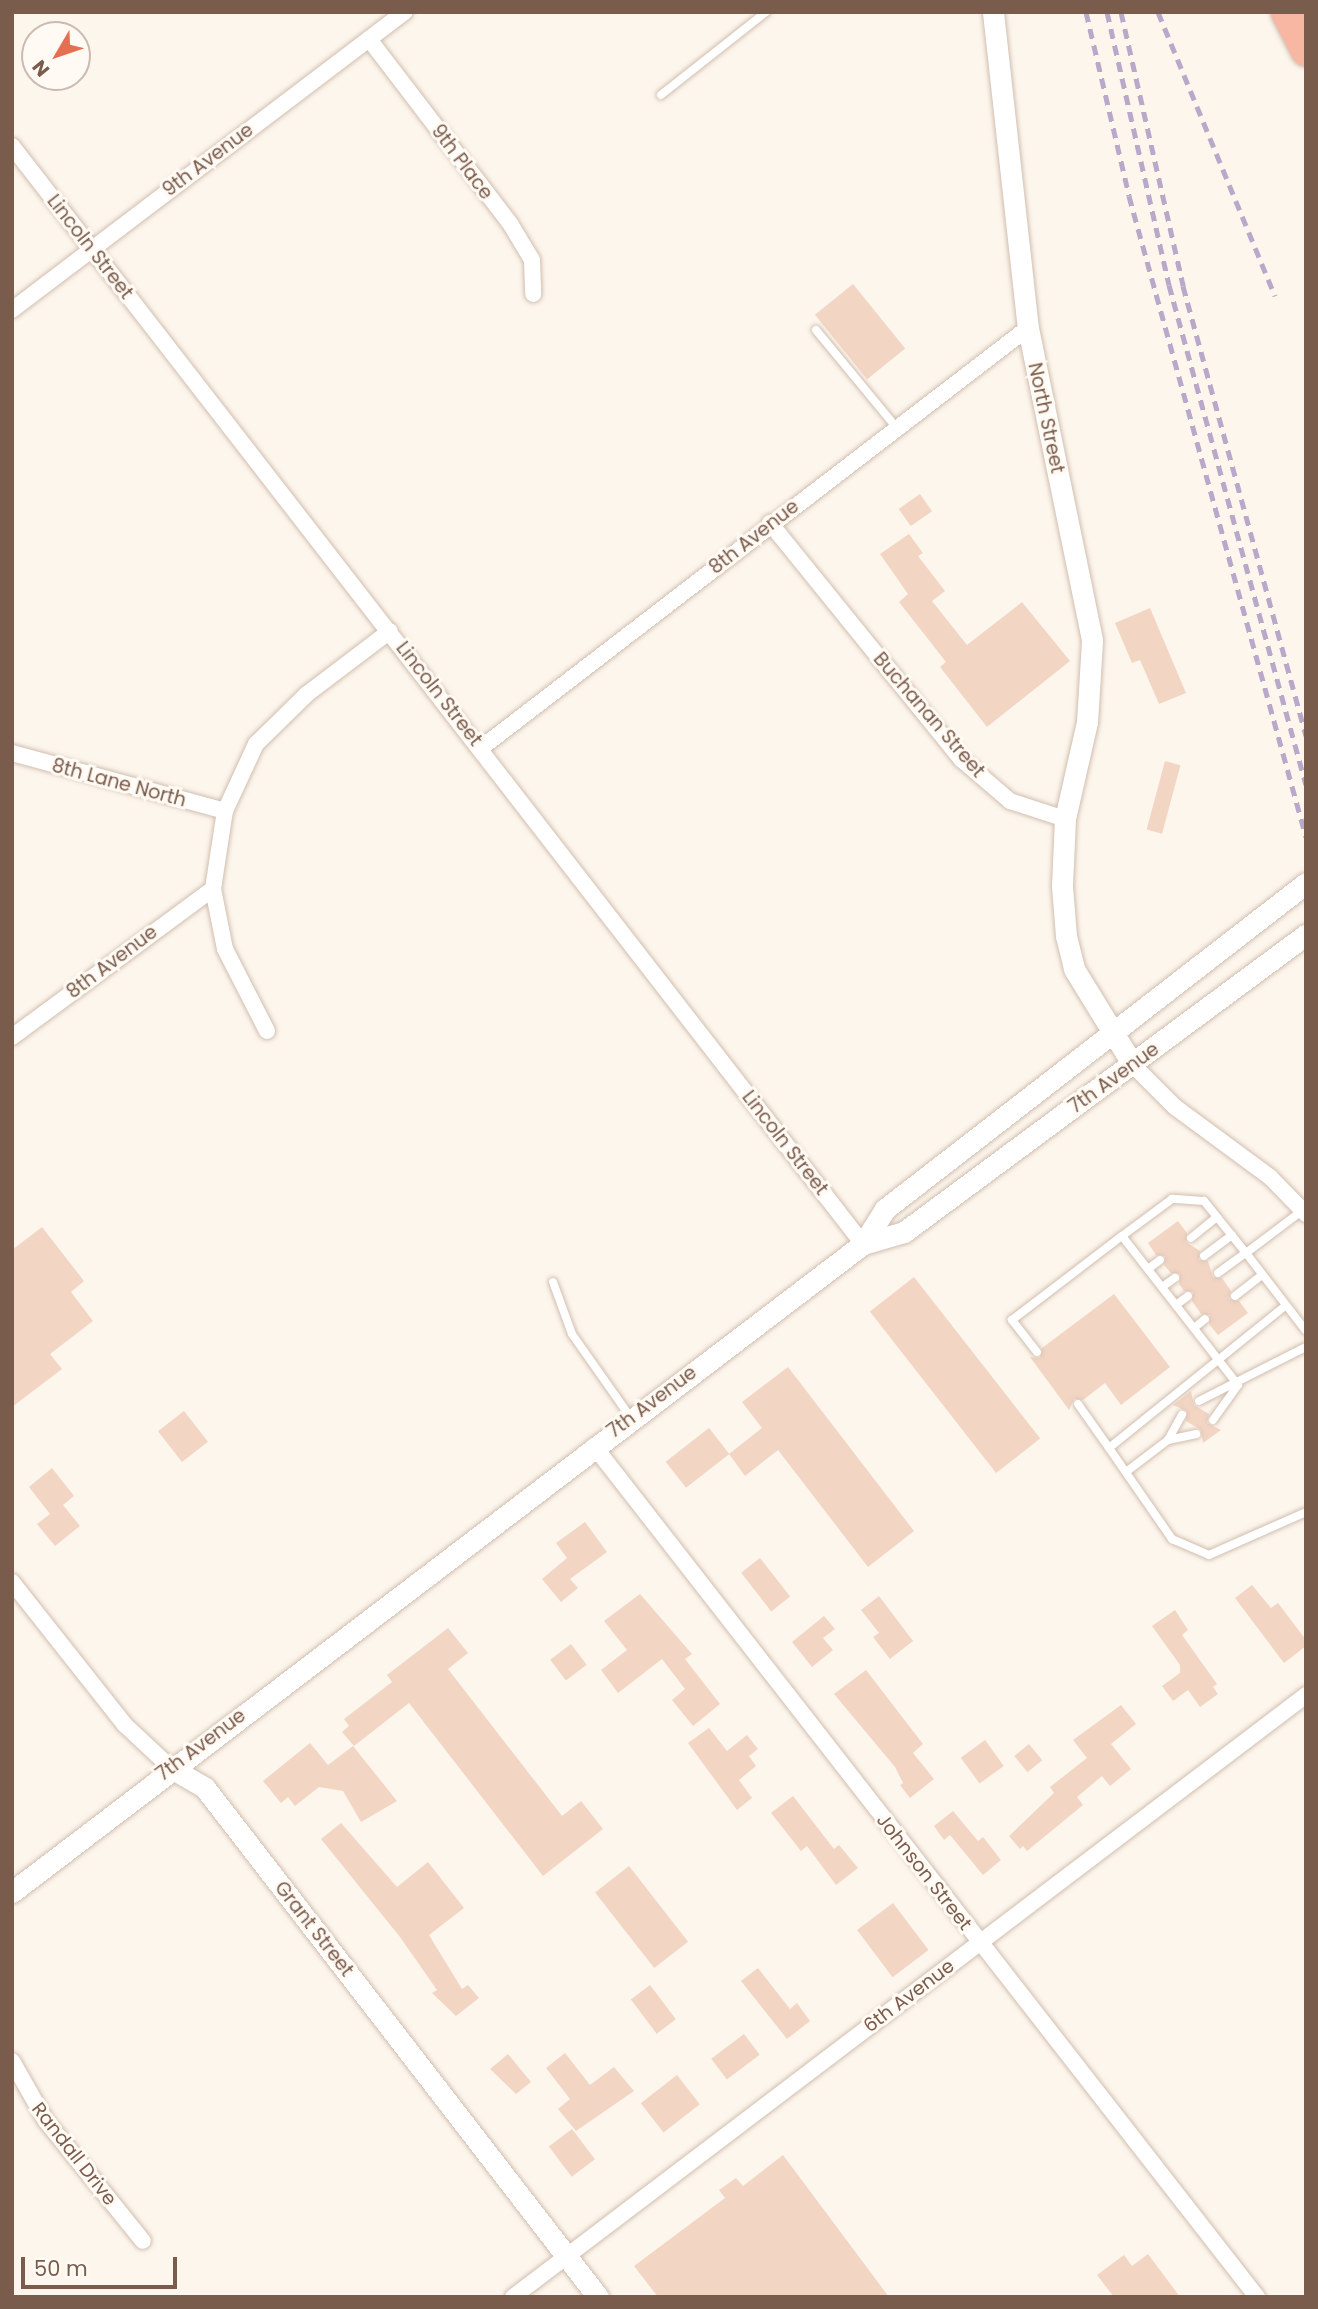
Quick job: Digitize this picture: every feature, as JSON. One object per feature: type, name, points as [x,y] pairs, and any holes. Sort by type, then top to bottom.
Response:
[{"type":"highway","points":[[1286,12],[1306,51]]},
{"type":"street","name":"9th Avenue","points":[[12,310],[405,12]]},
{"type":"street","name":"North Street","points":[[993,12],[1028,328],[1092,641],[1087,722],[1065,819]]},
{"type":"street","name":"9th Place","points":[[369,39],[511,225],[532,260],[533,295]]},
{"type":"street","name":"Lincoln Street","points":[[12,146],[863,1244]]},
{"type":"street","name":"8th Avenue","points":[[481,748],[770,523],[1028,328]]},
{"type":"street","name":"Buchanan Street","points":[[770,523],[961,759],[1010,801],[1065,819]]},
{"type":"street","points":[[267,1031],[246,998],[225,949],[213,889],[225,811],[256,744],[307,694],[390,631]]},
{"type":"street","name":"8th Lane North","points":[[12,753],[225,811]]},
{"type":"street","points":[[1065,819],[1062,886],[1066,936],[1074,969],[1109,1032],[1133,1065],[1175,1107],[1270,1177],[1304,1212]]},
{"type":"street","points":[[863,1244],[885,1209],[1109,1032],[1306,883]]},
{"type":"street","name":"8th Avenue","points":[[12,1037],[213,889]]},
{"type":"street","name":"7th Avenue","points":[[12,1892],[171,1768],[863,1244],[904,1232],[1306,935]]},
{"type":"street","name":"Johnson Street","points":[[594,1446],[1257,2297]]},
{"type":"street","name":"Grant Street","points":[[12,1582],[148,1751],[205,1788],[598,2297]]},
{"type":"street","name":"6th Avenue","points":[[513,2297],[1306,1695]]},
{"type":"street","name":"Randall Drive","points":[[12,2061],[46,2121],[143,2241]]},
{"type":"lane","points":[[661,96],[766,12]]},
{"type":"lane","points":[[816,330],[896,427]]},
{"type":"lane","points":[[1037,1352],[1012,1320],[1172,1199],[1204,1201],[1306,1331]]},
{"type":"lane","points":[[1218,1273],[1304,1212]]},
{"type":"lane","points":[[1191,1238],[1217,1217]]},
{"type":"lane","points":[[1205,1256],[1232,1235]]},
{"type":"lane","points":[[1122,1236],[1238,1385]]},
{"type":"lane","points":[[1148,1269],[1160,1260]]},
{"type":"lane","points":[[1235,1296],[1262,1275]]},
{"type":"lane","points":[[1162,1287],[1175,1278]]},
{"type":"lane","points":[[553,1282],[572,1334],[631,1418]]},
{"type":"lane","points":[[1176,1305],[1188,1296]]},
{"type":"lane","points":[[1109,1448],[1217,1357],[1284,1306]]},
{"type":"lane","points":[[1194,1328],[1205,1319]]},
{"type":"lane","points":[[1199,1401],[1238,1385],[1306,1347]]},
{"type":"lane","points":[[1213,1420],[1238,1385]]},
{"type":"lane","points":[[1078,1404],[1172,1539],[1209,1555],[1306,1512]]},
{"type":"lane","points":[[1168,1440],[1181,1415]]},
{"type":"lane","points":[[1126,1472],[1168,1440],[1196,1434]]},
{"type":"building","points":[[853,284],[905,349],[867,379],[815,315]]},
{"type":"building","points":[[920,494],[932,511],[911,526],[899,509]]},
{"type":"building","points":[[909,534],[923,553],[918,556],[945,591],[932,601],[967,645],[1022,602],[1070,661],[987,727],[940,667],[946,662],[899,602],[908,594],[880,554]]},
{"type":"building","points":[[1150,608],[1186,693],[1159,704],[1140,660],[1132,663],[1115,623]]},
{"type":"building","points":[[1165,761],[1180,765],[1162,834],[1147,830]]},
{"type":"building","points":[[1178,1221],[1187,1233],[1186,1242],[1200,1251],[1199,1260],[1208,1261],[1213,1277],[1222,1278],[1231,1291],[1229,1299],[1239,1301],[1248,1313],[1218,1335],[1209,1324],[1210,1315],[1201,1314],[1192,1301],[1193,1292],[1184,1291],[1179,1284],[1180,1274],[1171,1273],[1164,1265],[1165,1256],[1156,1255],[1148,1243]]},
{"type":"building","points":[[42,1227],[84,1281],[71,1292],[93,1321],[50,1354],[62,1369],[12,1407],[12,1250]]},
{"type":"building","points":[[914,1277],[1040,1439],[996,1473],[870,1311]]},
{"type":"building","points":[[1114,1294],[1170,1367],[1121,1405],[1105,1383],[1083,1400],[1074,1399],[1069,1410],[1030,1357],[1040,1358],[1042,1348]]},
{"type":"building","points":[[788,1367],[914,1531],[868,1567],[778,1450],[745,1476],[729,1454],[762,1428],[742,1402]]},
{"type":"building","points":[[1191,1391],[1194,1405],[1209,1414],[1207,1423],[1221,1430],[1203,1443],[1201,1430],[1186,1421],[1187,1411],[1173,1405]]},
{"type":"building","points":[[184,1411],[208,1442],[182,1462],[158,1431]]},
{"type":"building","points":[[709,1428],[729,1454],[686,1488],[666,1462]]},
{"type":"building","points":[[52,1468],[74,1496],[63,1505],[80,1526],[55,1546],[37,1524],[50,1514],[29,1487]]},
{"type":"building","points":[[585,1522],[607,1552],[570,1579],[578,1588],[561,1602],[542,1579],[567,1558],[556,1543]]},
{"type":"building","points":[[760,1558],[790,1597],[771,1611],[741,1573]]},
{"type":"building","points":[[1252,1585],[1271,1608],[1278,1603],[1306,1640],[1306,1646],[1284,1663],[1235,1598]]},
{"type":"building","points":[[640,1594],[692,1654],[685,1659],[720,1704],[693,1726],[672,1700],[685,1689],[662,1659],[618,1693],[601,1670],[627,1650],[604,1621]]},
{"type":"building","points":[[879,1596],[913,1641],[890,1659],[873,1637],[879,1633],[861,1610]]},
{"type":"building","points":[[1175,1610],[1188,1630],[1182,1635],[1217,1684],[1213,1687],[1218,1694],[1200,1707],[1188,1690],[1173,1701],[1162,1686],[1180,1673],[1180,1665],[1152,1626]]},
{"type":"building","points":[[824,1616],[835,1629],[823,1638],[833,1650],[812,1667],[792,1642]]},
{"type":"building","points":[[448,1628],[468,1653],[448,1669],[562,1816],[581,1801],[603,1829],[543,1876],[409,1703],[354,1746],[342,1732],[349,1726],[344,1719],[392,1682],[387,1675]]},
{"type":"building","points":[[571,1644],[587,1665],[566,1680],[550,1660]]},
{"type":"building","points":[[866,1670],[923,1744],[913,1753],[934,1779],[910,1798],[900,1785],[903,1783],[895,1767],[834,1694]]},
{"type":"building","points":[[1121,1705],[1136,1724],[1111,1744],[1131,1769],[1110,1786],[1102,1776],[1077,1797],[1083,1805],[1027,1851],[1023,1846],[1020,1849],[1009,1836],[1054,1793],[1050,1787],[1087,1758],[1073,1740]]},
{"type":"building","points":[[709,1728],[727,1751],[747,1735],[758,1749],[749,1756],[756,1766],[739,1780],[752,1798],[737,1810],[688,1743]]},
{"type":"building","points":[[985,1740],[1004,1766],[980,1784],[961,1758]]},
{"type":"building","points":[[310,1743],[328,1765],[353,1746],[397,1801],[361,1822],[343,1791],[319,1787],[295,1806],[288,1797],[281,1803],[263,1781]]},
{"type":"building","points":[[1029,1744],[1042,1760],[1027,1772],[1014,1756]]},
{"type":"building","points":[[793,1796],[834,1849],[839,1845],[858,1868],[836,1885],[807,1846],[801,1851],[771,1813]]},
{"type":"building","points":[[953,1811],[978,1841],[983,1837],[1001,1860],[983,1875],[950,1835],[944,1840],[934,1826]]},
{"type":"building","points":[[341,1823],[397,1887],[428,1862],[464,1908],[429,1935],[462,1989],[468,1985],[479,1998],[456,2016],[432,1993],[437,1990],[400,1937],[321,1839]]},
{"type":"building","points":[[629,1866],[688,1942],[654,1968],[595,1892]]},
{"type":"building","points":[[893,1903],[929,1950],[893,1977],[857,1930]]},
{"type":"building","points":[[758,1968],[790,2009],[797,2003],[810,2021],[787,2039],[741,1981]]},
{"type":"building","points":[[650,1985],[676,2019],[657,2034],[631,1999]]},
{"type":"building","points":[[744,2034],[760,2055],[727,2079],[711,2059]]},
{"type":"building","points":[[565,2053],[590,2085],[614,2067],[634,2091],[576,2131],[558,2109],[570,2099],[546,2068]]},
{"type":"building","points":[[508,2054],[531,2082],[516,2094],[490,2069]]},
{"type":"building","points":[[677,2075],[700,2104],[664,2132],[641,2103]]},
{"type":"building","points":[[572,2129],[595,2159],[572,2177],[549,2146]]},
{"type":"building","points":[[783,2155],[889,2297],[658,2297],[634,2266],[725,2198],[719,2190],[736,2178],[743,2186]]},
{"type":"building","points":[[1148,2254],[1180,2297],[1114,2297],[1097,2275],[1124,2255],[1132,2266]]},
{"type":"railway","points":[[1086,12],[1129,196],[1306,837]]},
{"type":"railway","points":[[1107,12],[1169,285],[1306,785]]},
{"type":"railway","points":[[1121,12],[1183,286],[1306,735]]},
{"type":"railway","points":[[1158,12],[1275,296]]}]
